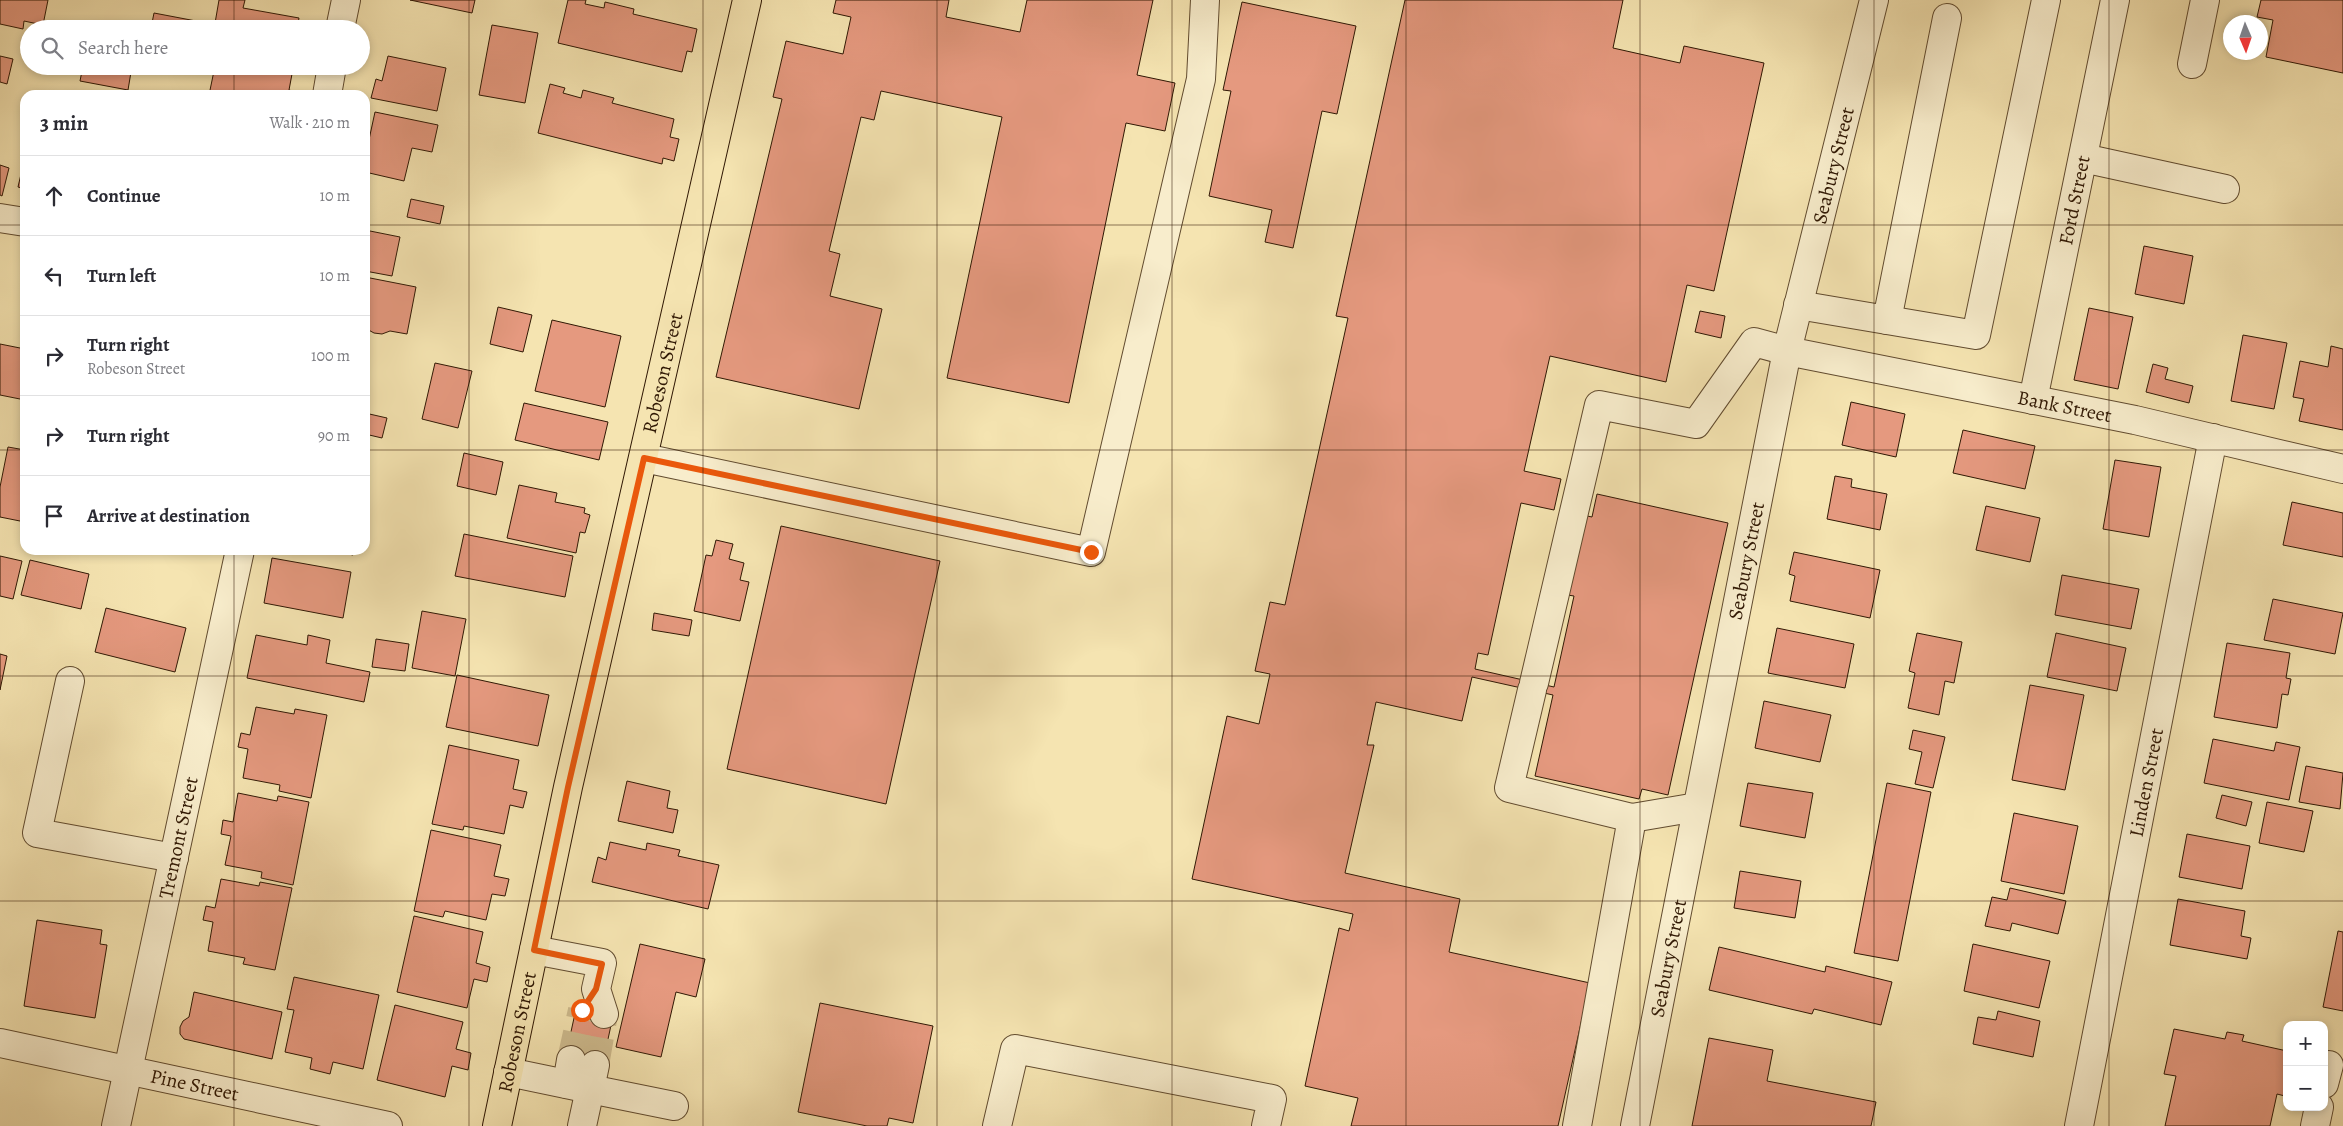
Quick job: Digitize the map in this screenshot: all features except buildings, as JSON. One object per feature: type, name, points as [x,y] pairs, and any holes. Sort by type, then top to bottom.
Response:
[{"type":"main road","name":"Robeson Street","points":[[497,1126],[570,777],[747,0]]},
{"type":"street","points":[[342,20],[346,0]]},
{"type":"street","points":[[644,458],[1091,552],[1200,79],[1205,0]]},
{"type":"street","name":"Seabury Street","points":[[1635,1126],[1696,807],[1787,351],[1874,0]]},
{"type":"street","points":[[1798,305],[1976,335],[2046,0]]},
{"type":"street","name":"Ford Street","points":[[2033,400],[2115,0]]},
{"type":"street","points":[[2192,64],[2205,0]]},
{"type":"street","points":[[1887,320],[1947,18]]},
{"type":"street","points":[[328,90],[330,75]]},
{"type":"street","points":[[2083,158],[2225,189]]},
{"type":"street","points":[[0,218],[20,221]]},
{"type":"street","name":"Bank Street","points":[[1632,818],[1509,788],[1599,405],[1696,424],[1754,342],[1787,351],[2136,420],[2343,469]]},
{"type":"street","name":"Linden Street","points":[[2079,1126],[2212,438]]},
{"type":"street","name":"Tremont Street","points":[[116,1126],[239,555]]},
{"type":"street","points":[[70,681],[37,833],[174,858]]},
{"type":"street","points":[[1577,1126],[1632,818],[1696,807]]},
{"type":"street","points":[[534,950],[602,964],[594,1004]]},
{"type":"street","name":"Pine Street","points":[[0,1043],[388,1126]]},
{"type":"street","points":[[997,1126],[1015,1049],[1272,1099],[1266,1126]]},
{"type":"street","points":[[508,1072],[581,1075],[674,1106]]},
{"type":"street","points":[[581,1075],[582,1126]]},
{"type":"street","points":[[2314,1126],[2318,1111]]},
{"type":"tunnel","points":[[571,1060],[582,1010]]},
{"type":"tunnel","points":[[595,1065],[604,1014]]},
{"type":"route","points":[[582,1010],[596,989],[602,964],[534,950],[568,787],[644,458],[1091,552]]}]
